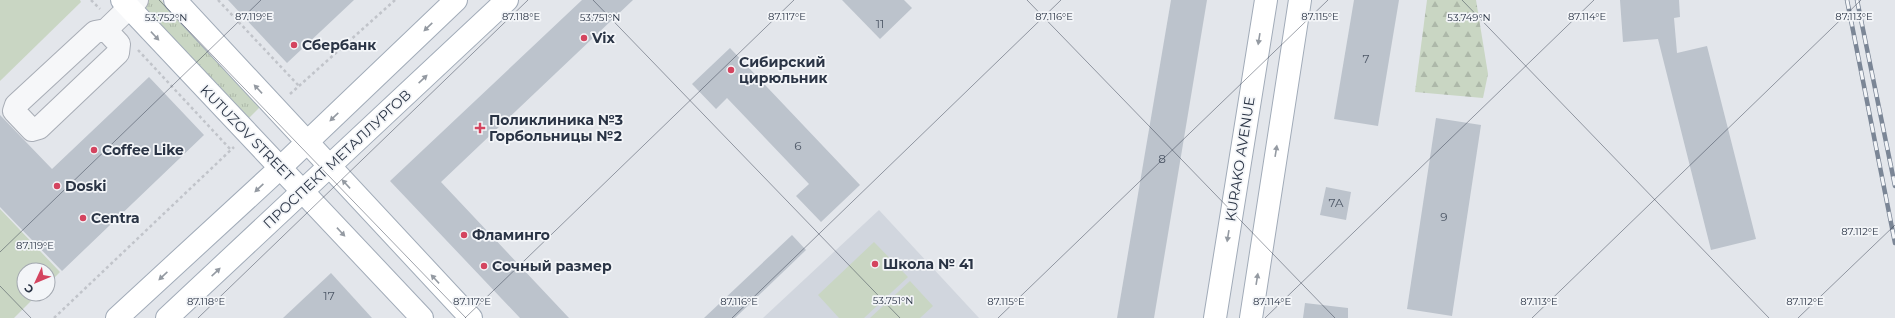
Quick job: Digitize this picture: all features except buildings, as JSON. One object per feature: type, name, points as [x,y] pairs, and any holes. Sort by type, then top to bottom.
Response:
[{"type":"main road","points":[[175,0],[471,318]]},
{"type":"main road","points":[[117,318],[280,168],[456,0]]},
{"type":"main road","name":"ПРОСПЕКТ МЕТАЛЛУРГОВ","points":[[167,318],[507,0]]},
{"type":"main road","name":"KURAKO AVENUE","points":[[1215,318],[1266,0]]},
{"type":"main road","points":[[1251,318],[1300,0]]},
{"type":"main road","name":"KUTUZOV STREET","points":[[129,3],[248,134],[422,318]]},
{"type":"lane","points":[[109,26],[119,44],[118,53],[39,128],[32,130],[14,111],[16,105],[95,32],[109,26],[129,3]]},
{"type":"path","points":[[91,0],[109,26]]},
{"type":"path","points":[[218,0],[299,86]]},
{"type":"path","points":[[275,107],[395,0]]},
{"type":"path","points":[[134,46],[231,150]]},
{"type":"path","points":[[54,318],[248,134]]},
{"type":"shaded area","name":"Школа № 41","points":[[879,210],[979,318],[763,318]]},
{"type":"green space","points":[[0,0],[80,0],[81,2],[0,81]]},
{"type":"green space","points":[[147,0],[161,0],[260,107],[249,118],[145,10],[144,5]]},
{"type":"green space","points":[[1427,0],[1476,0],[1488,74],[1483,98],[1415,92]]},
{"type":"green space","points":[[0,209],[50,262],[16,262],[16,302],[30,302],[14,318],[0,318]]},
{"type":"green space","points":[[874,242],[908,277],[864,318],[839,318],[818,295]]},
{"type":"green space","points":[[56,268],[60,272],[56,276]]},
{"type":"green space","points":[[910,281],[933,306],[920,318],[870,318]]},
{"type":"railway","points":[[1847,0],[1895,243]]},
{"type":"railway","points":[[1857,0],[1895,186]]},
{"type":"place","name":"Vix","points":[[584,38]]},
{"type":"place","name":"Сбербанк","points":[[294,45]]},
{"type":"place","name":"Сибирский цирюльник","points":[[731,70]]},
{"type":"place","name":"Поликлиника №3 Горбольницы №2","points":[[480,128]]},
{"type":"place","name":"Coffee Like","points":[[94,150]]},
{"type":"place","name":"Doski","points":[[57,186]]},
{"type":"place","name":"Centra","points":[[83,218]]},
{"type":"place","name":"Фламинго","points":[[464,235]]},
{"type":"place","name":"Школа № 41","points":[[875,264]]},
{"type":"place","name":"Сочный размер","points":[[484,266]]}]
